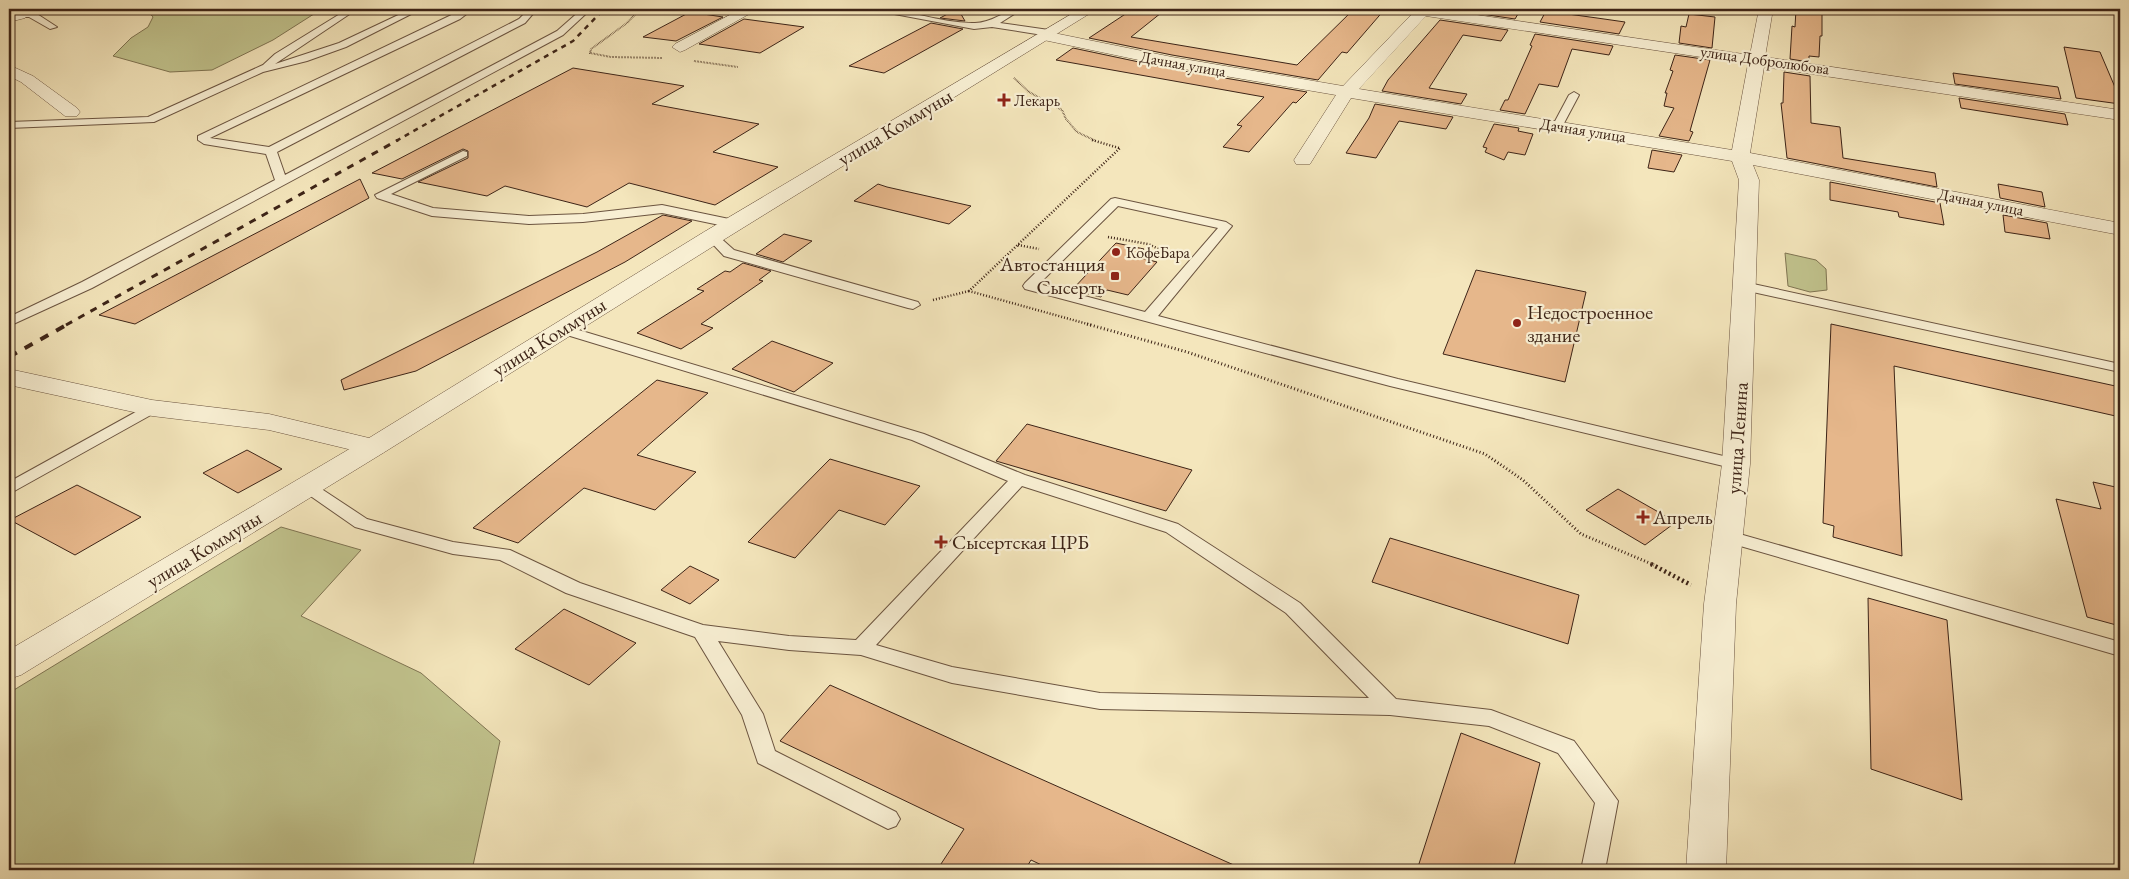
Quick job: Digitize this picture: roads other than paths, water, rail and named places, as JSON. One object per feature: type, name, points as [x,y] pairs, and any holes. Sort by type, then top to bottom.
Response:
[{"type":"street","points":[[680,48],[751,9]]},
{"type":"street","name":"улица Коммуны","points":[[9,666],[308,488],[712,237],[1090,9]]},
{"type":"street","points":[[1303,160],[1346,93],[1419,9]]},
{"type":"street","name":"улица Добролюбова","points":[[1419,9],[2120,115]]},
{"type":"street","points":[[1740,157],[1766,9]]},
{"type":"street","name":"Дачная улица","points":[[1046,35],[1102,50],[1346,93],[1740,157],[2120,229]]},
{"type":"street","points":[[9,70],[27,79],[71,112]]},
{"type":"street","name":"улица Ленина","points":[[1706,870],[1720,604],[1736,464],[1749,180],[1740,157]]},
{"type":"street","points":[[9,377],[152,408],[269,422],[373,447]]},
{"type":"lane","points":[[264,69],[278,56],[353,9]]},
{"type":"lane","points":[[9,125],[150,120],[264,69],[292,64],[324,53],[417,9]]},
{"type":"lane","points":[[469,9],[457,17],[370,59],[230,122],[202,138],[208,142],[271,151],[522,21],[533,9]]},
{"type":"lane","points":[[9,322],[87,285],[560,33],[586,9]]},
{"type":"lane","points":[[872,9],[974,26],[992,24],[1046,35]]},
{"type":"lane","points":[[992,24],[1018,9]]},
{"type":"lane","points":[[13,16],[31,14],[53,27]]},
{"type":"lane","points":[[1558,126],[1574,95]]},
{"type":"lane","points":[[271,151],[282,182]]},
{"type":"lane","points":[[463,154],[381,195],[432,212],[528,220],[583,218],[662,209],[734,224]]},
{"type":"lane","points":[[1149,317],[1226,226],[1115,202],[1030,286],[1395,383],[1736,464]]},
{"type":"lane","points":[[712,237],[729,253],[913,305]]},
{"type":"lane","points":[[1744,286],[2120,368]]},
{"type":"lane","points":[[562,329],[918,437],[1019,479],[1172,528],[1293,608],[1390,707]]},
{"type":"lane","points":[[9,489],[152,408]]},
{"type":"lane","points":[[861,648],[1019,479]]},
{"type":"lane","points":[[308,488],[361,522],[453,548],[504,554],[573,588],[702,632],[789,643],[861,648],[952,675],[1100,701],[1390,707],[1491,718],[1566,747],[1607,801],[1593,870]]},
{"type":"lane","points":[[1729,537],[2120,649]]},
{"type":"lane","points":[[702,632],[752,714],[766,757],[888,818]]},
{"type":"railway","points":[[396,141],[573,41],[604,9]]},
{"type":"railway","points":[[66,325],[398,140]]},
{"type":"railway","points":[[9,357],[68,324]]},
{"type":"place","name":"Лекарь","points":[[1004,100]]},
{"type":"place","name":"КофеБара","points":[[1116,252]]},
{"type":"place","name":"Автостанция Сысерть","points":[[1115,276]]},
{"type":"place","name":"Недостроенное здание","points":[[1517,323]]},
{"type":"place","name":"Апрель","points":[[1643,517]]},
{"type":"place","name":"Сысертская ЦРБ","points":[[941,542]]}]
